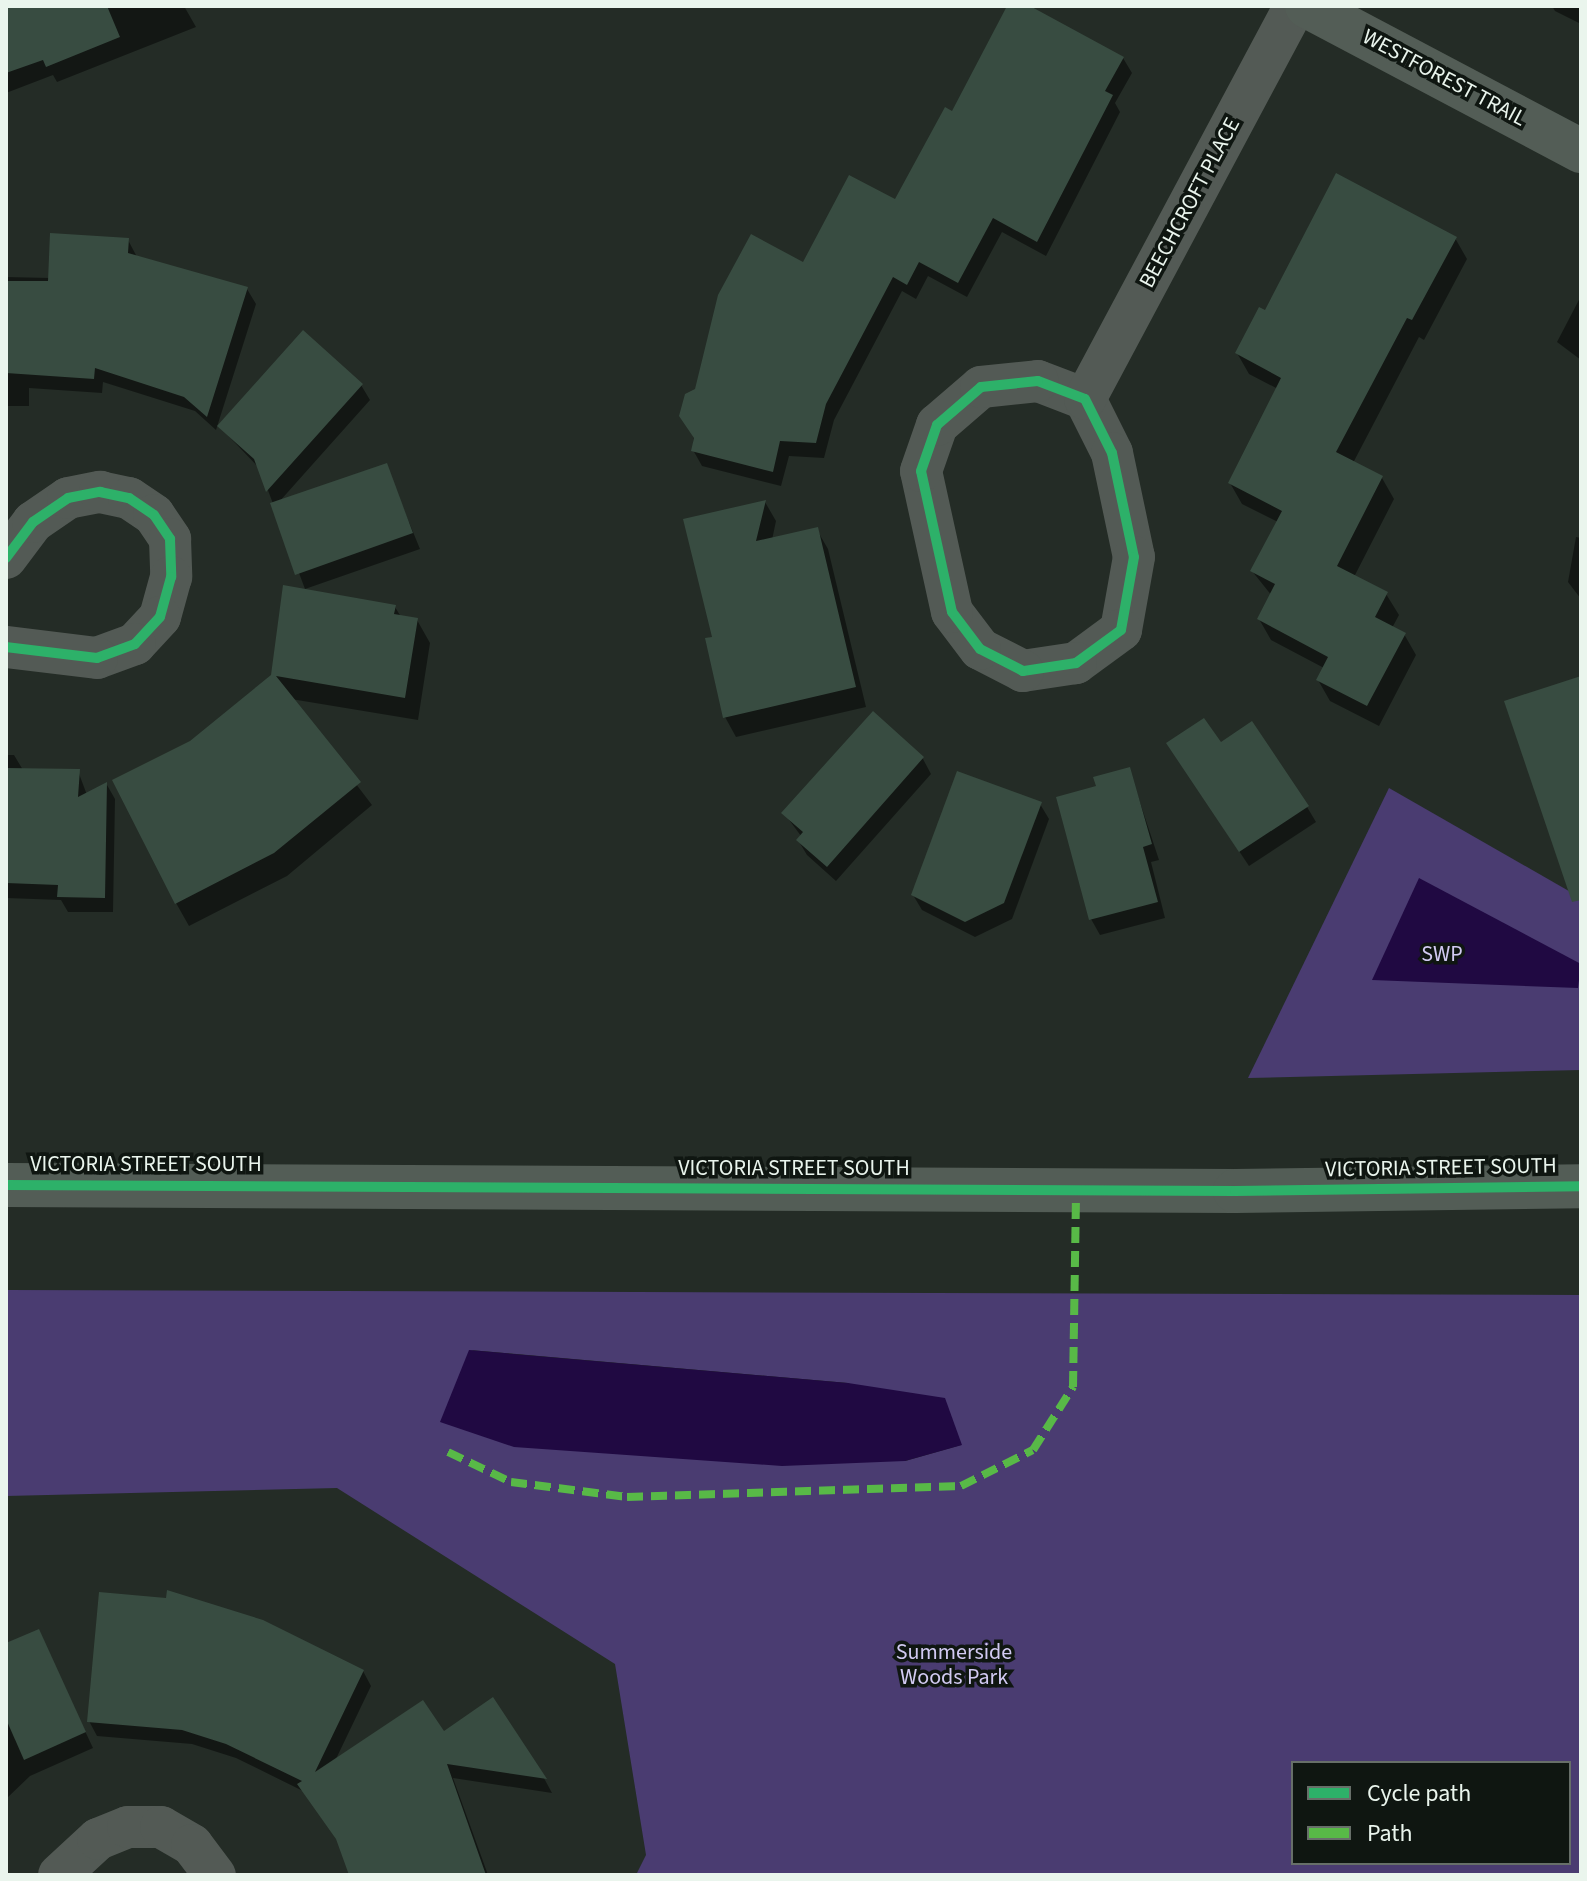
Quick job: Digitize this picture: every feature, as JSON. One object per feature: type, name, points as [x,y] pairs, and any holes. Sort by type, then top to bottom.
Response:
[{"type":"main road","name":"WESTFOREST TRAIL","points":[[1307,6],[1581,151]]},
{"type":"main road","name":"VICTORIA STREET SOUTH","points":[[6,1185],[1235,1191],[1581,1186]]},
{"type":"street","name":"BEECHCROFT PLACE","points":[[1085,399],[1295,6]]},
{"type":"street","points":[[1038,381],[1085,399],[1112,453],[1134,557],[1121,630],[1076,663],[1023,671],[980,649],[952,612],[921,471],[937,425],[981,387],[1038,381]]},
{"type":"street","points":[[6,558],[33,522],[68,498],[100,492],[142,506],[170,539],[171,577],[160,617],[135,644],[97,658],[6,647]]},
{"type":"street","points":[[59,1875],[98,1839],[139,1827],[161,1827],[192,1845],[215,1875]]},
{"type":"green space","name":"SWP","points":[[1389,788],[1581,898],[1581,1070],[1248,1078]]},
{"type":"green space","name":"Summerside Woods Park","points":[[6,1290],[1581,1295],[1581,1875],[636,1875],[646,1855],[615,1664],[337,1488],[6,1496]],"holes":[[[470,1350],[848,1383],[961,1445],[905,1461]]]},
{"type":"shaded area","points":[[1419,878],[1581,964],[1578,988],[1372,980]]},
{"type":"shaded area","points":[[469,1350],[848,1383],[945,1398],[962,1445],[905,1461],[782,1466],[514,1447],[440,1422]]},
{"type":"building","points":[[6,6],[107,6],[120,37],[46,67],[43,60],[6,73]]},
{"type":"building","points":[[1007,6],[1030,6],[1124,57],[1105,91],[1113,95],[1037,242],[993,218],[958,283],[919,262],[907,285],[893,277],[826,404],[816,443],[780,441],[773,472],[691,451],[694,438],[679,416],[685,394],[695,389],[718,295],[751,234],[803,262],[849,175],[895,199],[945,107],[952,111]]},
{"type":"building","points":[[1336,173],[1457,237],[1412,320],[1407,318],[1336,452],[1383,476],[1337,566],[1388,592],[1375,617],[1406,633],[1367,706],[1316,680],[1328,657],[1257,619],[1275,584],[1250,571],[1282,511],[1228,483],[1281,378],[1235,353],[1259,307],[1265,310]]},
{"type":"building","points":[[50,233],[129,238],[128,253],[248,287],[207,417],[184,397],[95,368],[94,379],[6,373],[6,281],[48,281]]},
{"type":"building","points":[[303,330],[363,384],[266,492],[254,459],[217,426]]},
{"type":"building","points":[[387,463],[413,533],[295,575],[270,503]]},
{"type":"building","points":[[766,500],[756,541],[818,527],[856,687],[723,718],[705,638],[712,637],[683,519]]},
{"type":"building","points":[[283,585],[396,605],[394,614],[418,618],[405,698],[276,676],[361,782],[274,853],[175,904],[112,780],[190,741],[271,675]]},
{"type":"building","points":[[1581,676],[1581,900],[1572,902],[1504,701]]},
{"type":"building","points":[[873,711],[924,757],[827,867],[796,840],[803,832],[781,813]]},
{"type":"building","points":[[1204,718],[1221,742],[1252,721],[1309,806],[1239,852],[1166,743]]},
{"type":"building","points":[[1130,767],[1152,844],[1143,847],[1158,902],[1089,920],[1056,797],[1096,786],[1093,777]]},
{"type":"building","points":[[6,768],[80,769],[78,797],[107,782],[105,898],[57,897],[58,885],[6,883]]},
{"type":"building","points":[[957,771],[1042,802],[1004,903],[965,922],[911,895]]},
{"type":"building","points":[[167,1590],[263,1620],[364,1670],[315,1772],[423,1700],[444,1731],[493,1697],[547,1779],[447,1764],[486,1875],[349,1875],[336,1839],[297,1784],[302,1781],[226,1744],[182,1730],[87,1722],[99,1592],[166,1598]]},
{"type":"building","points":[[39,1629],[86,1732],[24,1760],[6,1719],[6,1643]]},
{"type":"marked path","points":[[448,1452],[511,1482],[627,1497],[961,1486],[1033,1450],[1073,1387],[1076,1190]]},
{"type":"cycle path","points":[[1038,381],[1085,399],[1112,453],[1134,557],[1121,630],[1076,663],[1023,671],[980,649],[952,612],[921,471],[937,425],[981,387],[1038,381]]},
{"type":"cycle path","points":[[6,558],[33,522],[68,498],[100,492],[129,498],[154,515],[170,539],[171,577],[160,617],[135,644],[97,658],[6,647]]},
{"type":"cycle path","points":[[6,1185],[1235,1191],[1581,1186]]}]
